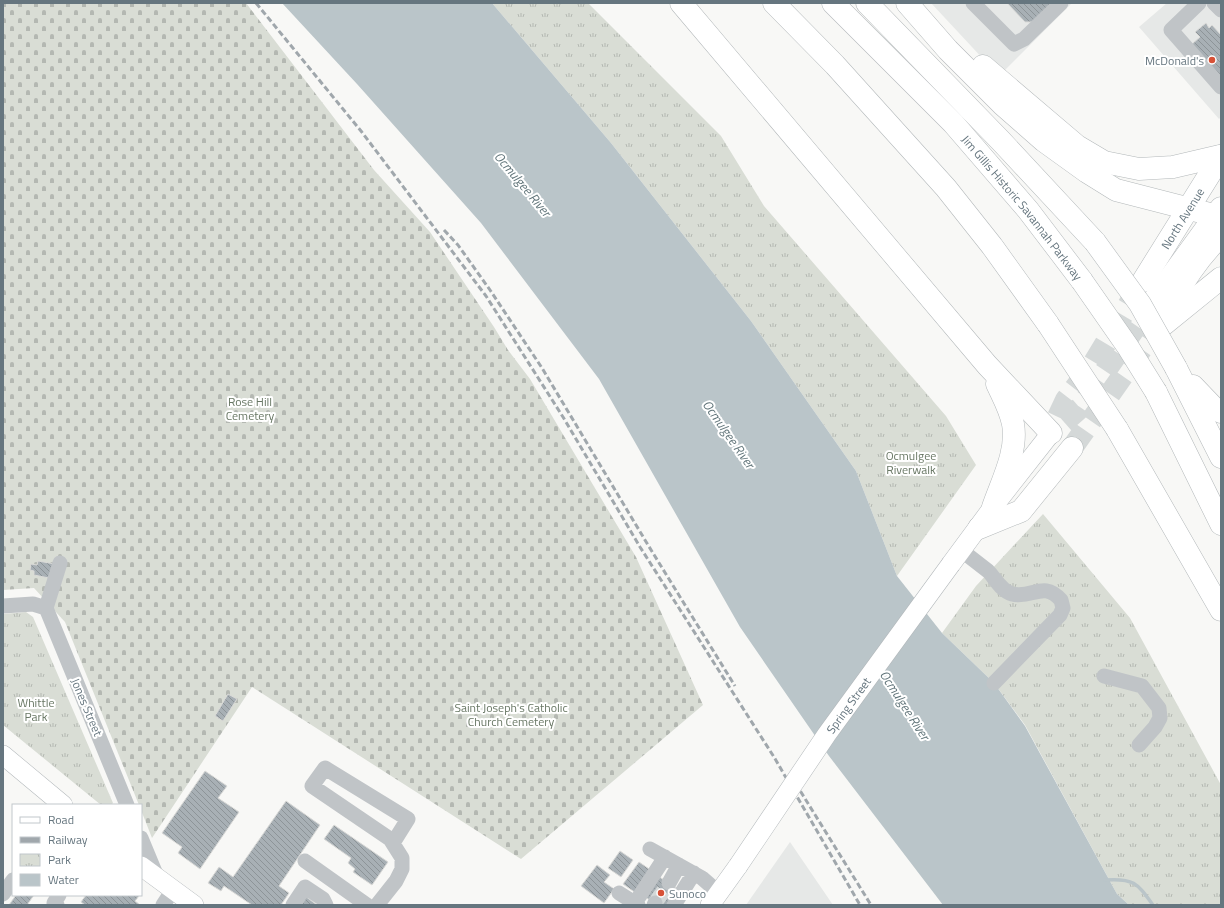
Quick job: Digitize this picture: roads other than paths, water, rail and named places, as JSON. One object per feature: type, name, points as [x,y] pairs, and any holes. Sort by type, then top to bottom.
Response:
[{"type":"highway","points":[[681,3],[987,365],[1058,424]]},
{"type":"highway","points":[[774,3],[835,65],[946,188],[992,246],[1048,324],[1117,429],[1221,610]]},
{"type":"highway","name":"Jim Gillis Historic Savannah Parkway","points":[[833,3],[953,123],[1028,210],[1082,281],[1128,347],[1156,392],[1221,524]]},
{"type":"highway","points":[[867,3],[1001,141],[1095,242],[1140,304],[1176,368],[1221,457]]},
{"type":"highway","points":[[909,3],[1078,146],[1104,162],[1139,169],[1173,167],[1221,156]]},
{"type":"highway","points":[[909,3],[954,56],[1003,105],[1044,141],[1116,190],[1189,208],[1220,219]]},
{"type":"highway","name":"North Avenue","points":[[1143,281],[1221,156]]},
{"type":"highway","name":"North Avenue","points":[[1160,305],[1220,219]]},
{"type":"highway","points":[[1152,334],[1221,278]]},
{"type":"highway","points":[[987,365],[1007,405],[1014,435],[1010,456],[993,506]]},
{"type":"highway","points":[[1176,368],[1215,409],[1221,412]]},
{"type":"highway","points":[[979,528],[1021,512],[1072,448]]},
{"type":"main road","name":"Spring Street","points":[[714,899],[827,734],[956,557],[979,528],[993,506],[1058,424]]},
{"type":"main road","points":[[3,755],[62,804]]},
{"type":"main road","points":[[142,867],[158,879],[168,898],[194,905]]},
{"type":"street","points":[[973,3],[1014,44],[1024,39],[1061,3]]},
{"type":"street","points":[[1199,3],[1171,30],[1221,87]]},
{"type":"street","points":[[1214,3],[1221,10]]},
{"type":"street","points":[[956,557],[989,572],[999,585],[1012,594],[1029,594],[1040,590],[1049,590],[1056,594],[1061,600],[1063,608],[1056,620],[994,683]]},
{"type":"street","points":[[3,606],[33,604],[46,608],[60,563]]},
{"type":"street","name":"Jones Street","points":[[46,608],[128,804]]},
{"type":"street","points":[[1104,676],[1142,686],[1159,708],[1160,718],[1155,727],[1140,745]]},
{"type":"street","points":[[377,905],[396,881],[402,869],[402,858],[390,839],[312,786],[325,768],[408,819],[393,843]]},
{"type":"street","points":[[142,840],[158,879]]},
{"type":"street","points":[[650,849],[694,873],[714,899]]},
{"type":"street","points":[[619,893],[636,904],[665,857]]},
{"type":"street","points":[[305,861],[367,905]]},
{"type":"street","points":[[669,884],[679,864]]},
{"type":"street","points":[[674,905],[694,873]]},
{"type":"street","points":[[3,894],[12,881]]},
{"type":"street","points":[[293,905],[306,888],[323,899],[326,905]]},
{"type":"street","points":[[57,905],[54,903],[58,896]]},
{"type":"water","name":"Ocmulgee River","points":[[282,3],[492,3],[611,143],[751,321],[856,471],[897,576],[942,633],[994,683],[1025,726],[1117,894],[1129,905],[943,905],[829,756],[740,627],[599,379],[481,223],[357,84]]},
{"type":"waterway","points":[[1105,880],[1129,881],[1138,887],[1153,905]]},
{"type":"tunnel","points":[[1058,417],[1066,400],[1092,366],[1143,281]]},
{"type":"tunnel","points":[[1064,422],[1080,408],[1154,300]]},
{"type":"tunnel","points":[[1072,448],[1163,316]]},
{"type":"tunnel","points":[[655,903],[669,883]]},
{"type":"railway","points":[[256,3],[361,131],[486,296],[563,417],[640,547],[774,757],[860,905]]},
{"type":"railway","points":[[444,230],[458,245],[490,290],[542,368],[648,545],[735,686]]},
{"type":"railway","points":[[791,776],[871,905]]},
{"type":"place","name":"McDonald's","points":[[1212,60]]},
{"type":"place","name":"Sunoco","points":[[661,893]]},
{"type":"park label","name":"Rose Hill Cemetery","points":[[250,408]]},
{"type":"park label","name":"Ocmulgee Riverwalk","points":[[911,462]]},
{"type":"park label","name":"Whittle Park","points":[[36,709]]},
{"type":"park label","name":"Saint Joseph's Catholic Church Cemetery","points":[[511,714]]}]
